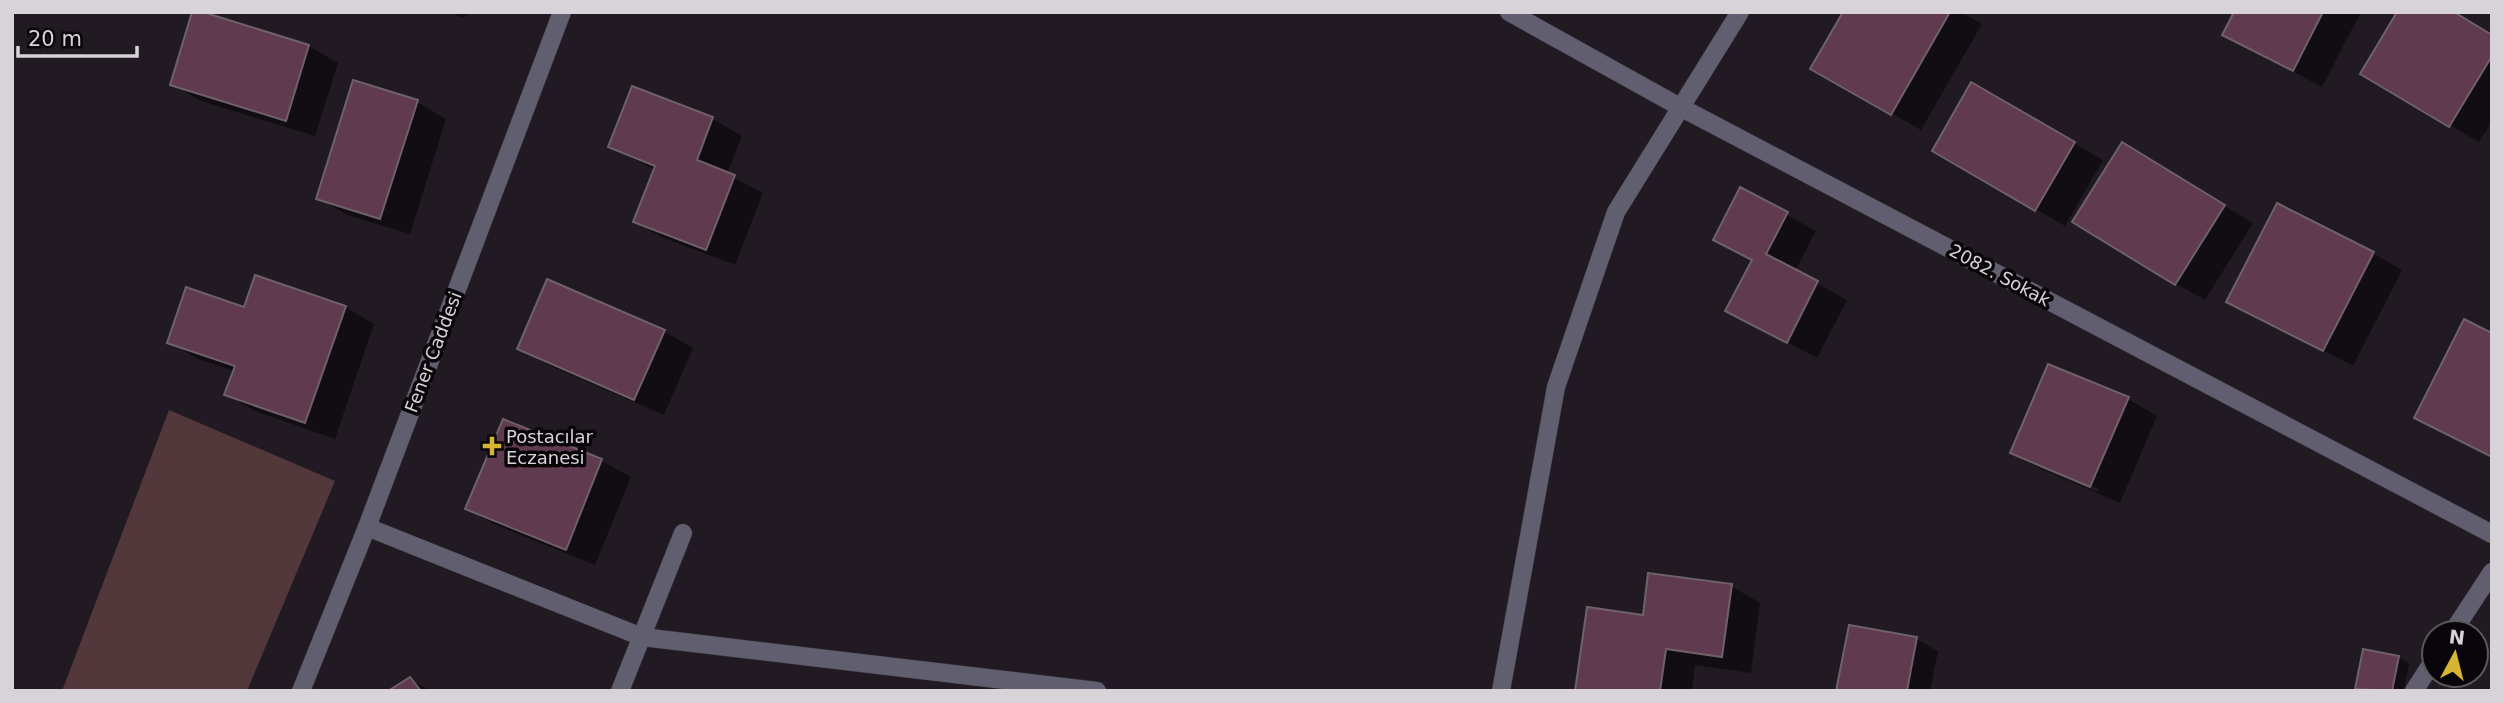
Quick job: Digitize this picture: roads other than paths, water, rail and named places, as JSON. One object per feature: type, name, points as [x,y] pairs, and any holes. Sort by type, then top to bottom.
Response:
[{"type":"street","name":"Fener Caddesi","points":[[301,691],[367,527],[562,12]]},
{"type":"street","name":"2082. Sokak","points":[[1509,12],[1681,107],[2492,534]]},
{"type":"street","points":[[1501,691],[1556,387],[1616,212],[1740,12]]},
{"type":"street","points":[[367,527],[642,637],[1097,691]]},
{"type":"street","points":[[620,691],[683,533]]},
{"type":"street","points":[[2461,619],[2492,572]]},
{"type":"place","name":"Postacılar Eczanesi","points":[[492,446]]}]
